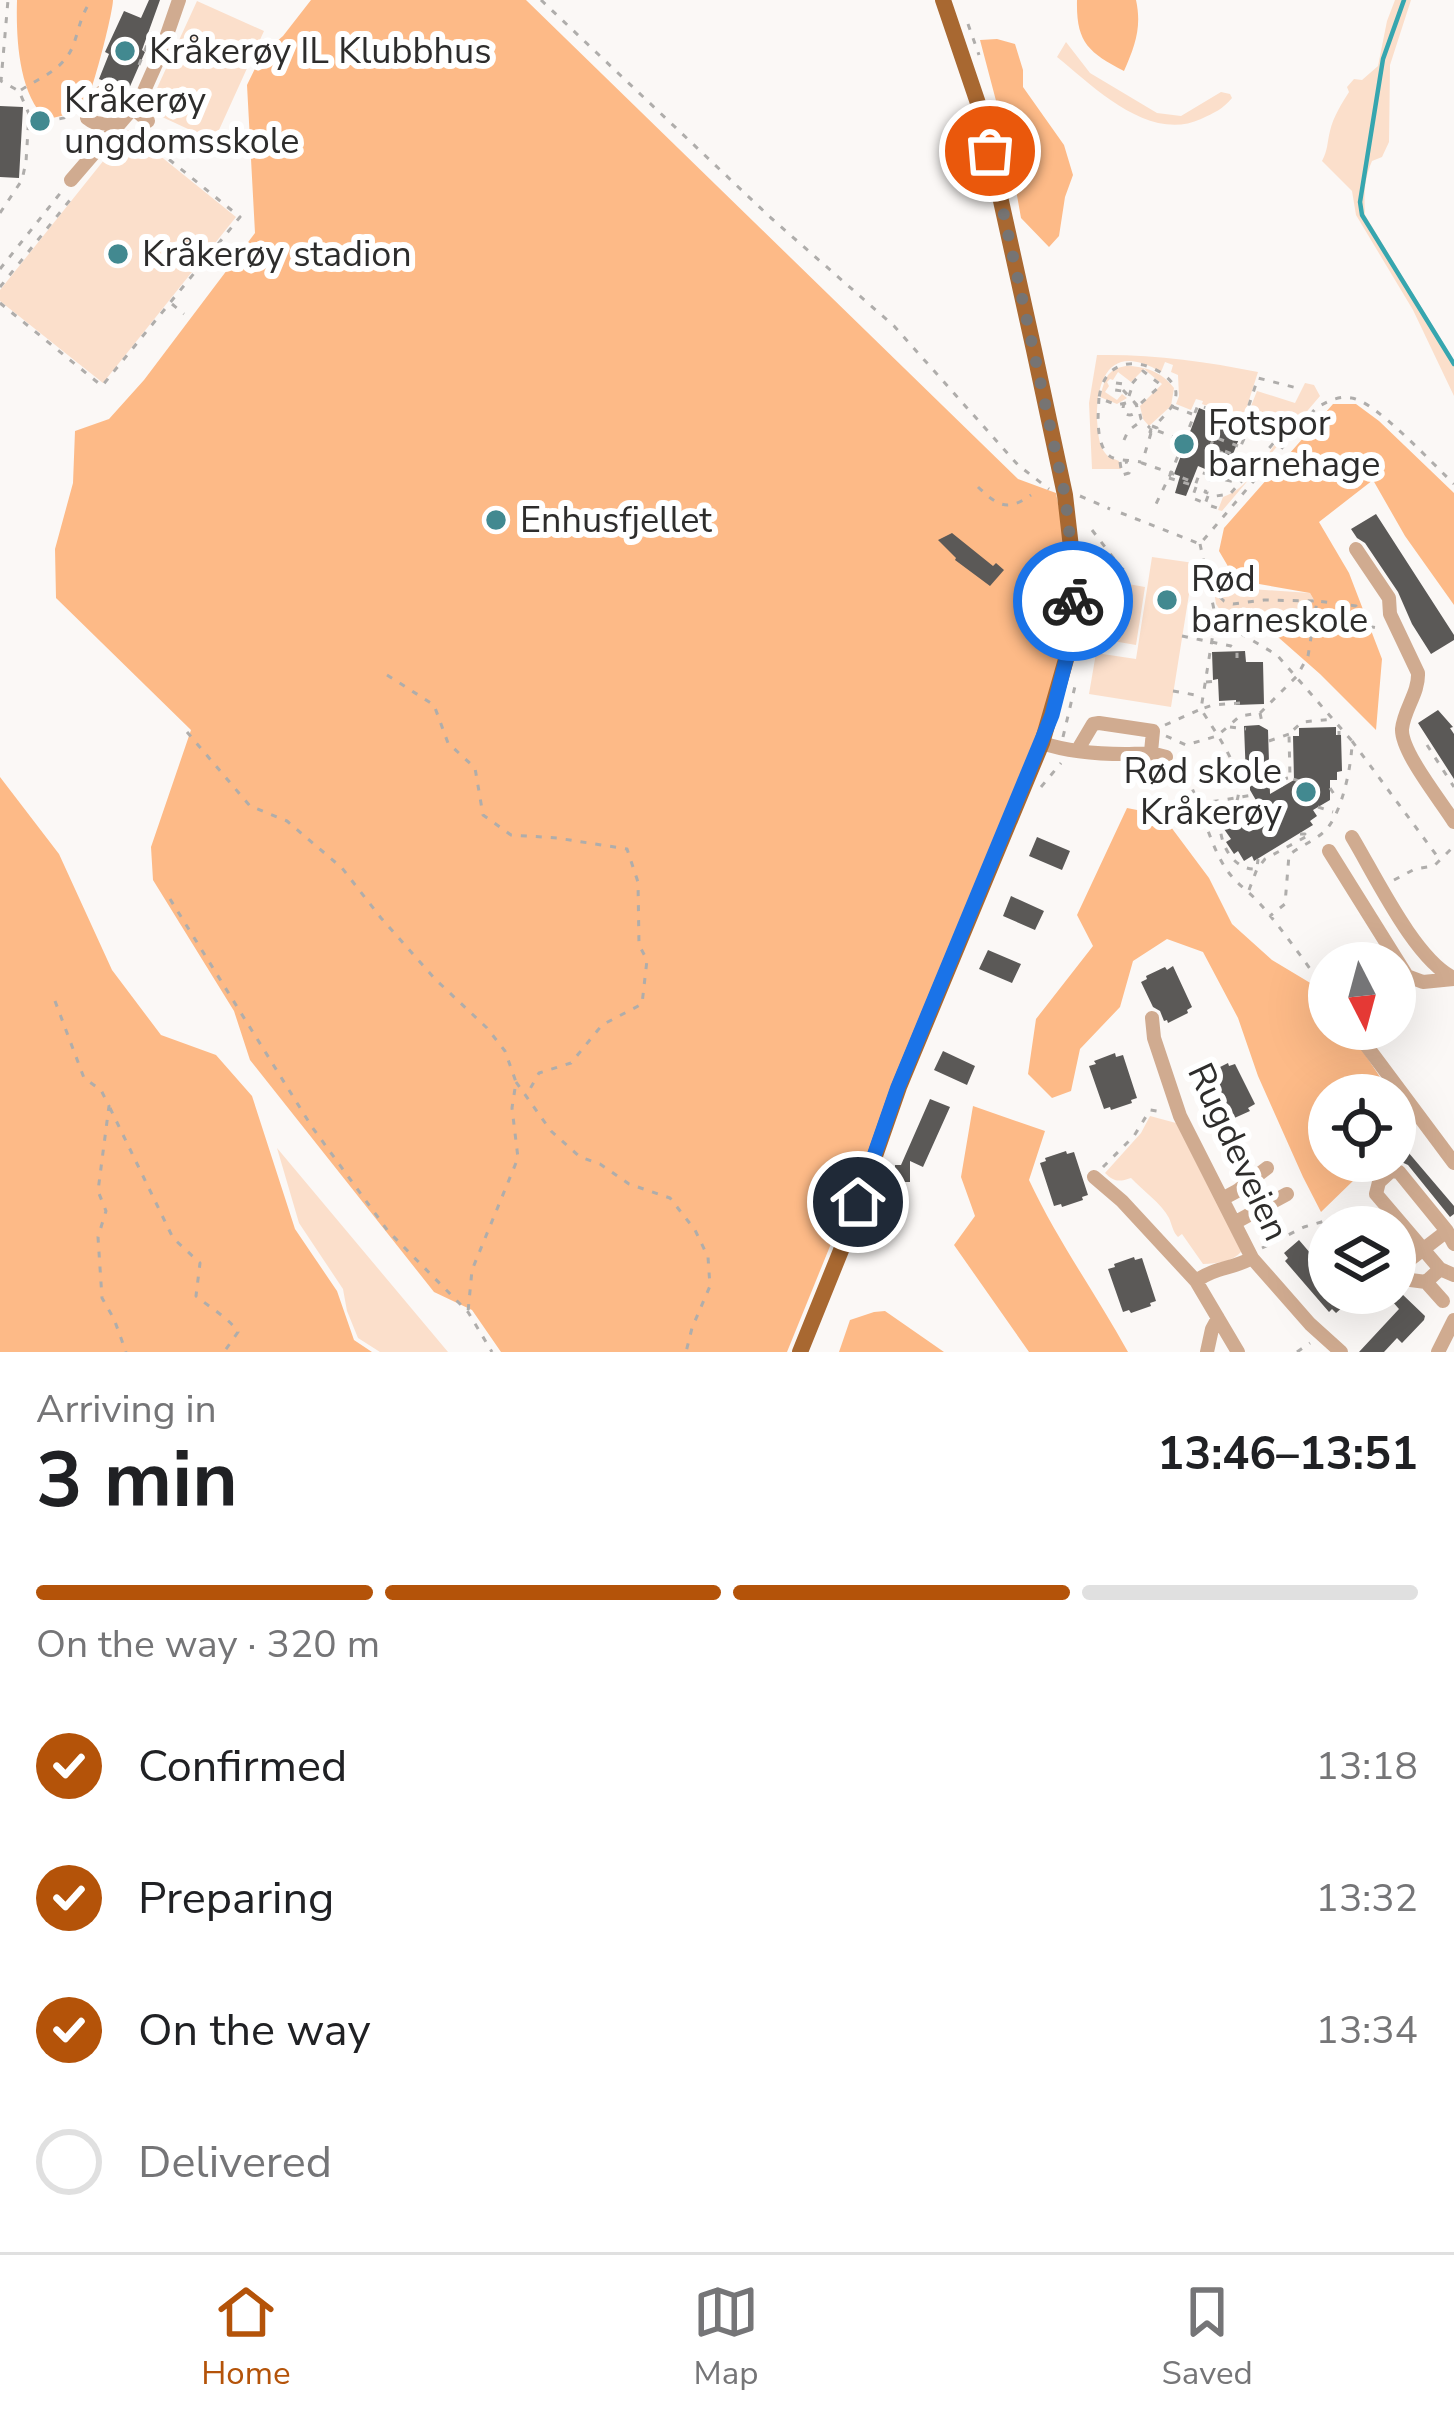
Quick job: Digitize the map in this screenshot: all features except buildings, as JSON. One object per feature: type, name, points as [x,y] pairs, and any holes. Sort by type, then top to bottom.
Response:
[{"type":"main road","points":[[800,1352],[855,1235],[898,1087],[1042,743],[1067,656],[1073,608],[1070,533],[1039,371],[982,115],[943,0]]},
{"type":"street","points":[[70,180],[134,109],[160,55],[178,0]]},
{"type":"street","points":[[102,92],[87,118],[98,125],[134,109],[148,121]]},
{"type":"street","points":[[1356,549],[1388,598],[1418,673],[1403,742],[1454,822]]},
{"type":"street","points":[[1042,743],[1077,752],[1158,754],[1153,731],[1094,724],[1077,752]]},
{"type":"street","points":[[1352,837],[1427,958],[1454,978]]},
{"type":"street","points":[[1329,851],[1407,976],[1423,982],[1454,978]]},
{"type":"street","name":"Rugdeveien","points":[[1152,1018],[1180,1116],[1251,1256],[1341,1352]]},
{"type":"street","points":[[1370,1050],[1454,1163]]},
{"type":"street","points":[[1224,1198],[1267,1168]]},
{"type":"street","points":[[1416,1256],[1423,1250],[1451,1238],[1399,1172],[1391,1171],[1379,1182],[1376,1194],[1423,1250],[1447,1272],[1426,1282]]},
{"type":"street","points":[[1094,1177],[1196,1281],[1238,1352]]},
{"type":"street","points":[[1236,1222],[1287,1194]]},
{"type":"street","points":[[1196,1281],[1209,1271],[1242,1264],[1251,1256]]},
{"type":"street","points":[[1416,1279],[1426,1282],[1443,1301]]},
{"type":"street","points":[[1208,1352],[1218,1318]]},
{"type":"street","points":[[1438,1352],[1454,1320]]},
{"type":"path","points":[[0,213],[22,180],[29,114],[19,92],[0,81],[8,0]]},
{"type":"path","points":[[19,92],[54,72],[71,52],[92,0]]},
{"type":"path","points":[[541,0],[894,326],[1018,465],[1055,496]]},
{"type":"path","points":[[138,70],[145,47]]},
{"type":"path","points":[[28,125],[89,111]]},
{"type":"path","points":[[0,303],[102,386],[240,217],[129,127]]},
{"type":"path","points":[[69,152],[94,130]]},
{"type":"path","points":[[0,269],[70,180]]},
{"type":"path","points":[[0,287],[72,198]]},
{"type":"path","points":[[170,302],[184,314]]},
{"type":"path","points":[[1142,463],[1154,430],[1176,396],[1172,382],[1151,368],[1132,364],[1111,368],[1099,398],[1103,447],[1112,458],[1142,463],[1170,476],[1196,486],[1216,496],[1230,494],[1280,436],[1279,430],[1249,427],[1198,405],[1170,476],[1156,504]]},
{"type":"path","points":[[1126,403],[1123,409],[1133,414],[1161,385],[1143,370],[1129,395]]},
{"type":"path","points":[[1243,422],[1258,378],[1301,389]]},
{"type":"path","points":[[1123,391],[1142,421],[1184,441]]},
{"type":"path","points":[[1200,544],[1300,424],[1334,398],[1347,396],[1367,403],[1454,484]]},
{"type":"path","points":[[1099,398],[1117,405],[1132,401],[1138,408]]},
{"type":"path","points":[[1172,406],[1194,415]]},
{"type":"path","points":[[1124,440],[1142,421]]},
{"type":"path","points":[[1211,446],[1214,437],[1238,446],[1249,427]]},
{"type":"path","points":[[1227,478],[1249,427]]},
{"type":"path","points":[[1269,431],[1270,439],[1276,440]]},
{"type":"path","points":[[1211,446],[1236,456]]},
{"type":"path","points":[[1211,446],[1233,458],[1227,478]]},
{"type":"path","points":[[1217,508],[1192,498],[1200,472],[1240,483]]},
{"type":"path","points":[[1170,476],[1190,481]]},
{"type":"path","points":[[1205,503],[1212,476]]},
{"type":"path","points":[[978,488],[994,502],[1008,506],[1031,495]]},
{"type":"path","points":[[1072,494],[1110,509]]},
{"type":"path","points":[[1121,513],[1200,544]]},
{"type":"path","points":[[1092,530],[1129,573]]},
{"type":"path","points":[[1200,544],[1216,619],[1201,709],[1233,762],[1237,779],[1237,797],[1220,824],[1221,837],[1247,870],[1257,869],[1288,844],[1311,834]]},
{"type":"path","points":[[1208,586],[1233,604],[1264,600],[1356,606],[1366,626],[1396,627]]},
{"type":"path","points":[[1153,731],[1186,745],[1217,736],[1240,716],[1260,713],[1297,676],[1308,656],[1317,601]]},
{"type":"path","points":[[1216,619],[1270,650],[1297,676],[1335,719],[1340,732],[1352,741],[1440,860]]},
{"type":"path","points":[[1182,636],[1237,650],[1237,658]]},
{"type":"path","points":[[1063,739],[1078,674]]},
{"type":"path","points":[[387,675],[434,705],[448,743],[475,768],[482,815],[511,835],[627,849],[638,882],[639,945],[647,960],[642,1004],[602,1025],[571,1063],[539,1073],[526,1096]]},
{"type":"path","points":[[1204,682],[1216,680],[1218,684]]},
{"type":"path","points":[[1173,691],[1202,697]]},
{"type":"path","points":[[1153,731],[1201,709],[1240,701],[1240,716]]},
{"type":"path","points":[[1260,713],[1263,727]]},
{"type":"path","points":[[1269,741],[1293,732],[1302,722],[1335,719]]},
{"type":"path","points":[[1228,727],[1246,729]]},
{"type":"path","points":[[187,732],[250,806],[287,820],[342,868],[435,980],[487,1028],[505,1051],[516,1082],[551,1131],[580,1157],[629,1184],[670,1198],[695,1230],[708,1257],[710,1286],[686,1352]]},
{"type":"path","points":[[1268,782],[1296,781],[1293,732]]},
{"type":"path","points":[[1270,916],[1285,904],[1289,856],[1325,831],[1335,813],[1351,768],[1352,741]]},
{"type":"path","points":[[1427,745],[1454,788]]},
{"type":"path","points":[[1158,754],[1181,766],[1230,875],[1249,890],[1308,967]]},
{"type":"path","points":[[1330,788],[1339,801]]},
{"type":"path","points":[[1196,804],[1253,795]]},
{"type":"path","points":[[1318,807],[1335,813]]},
{"type":"path","points":[[1220,824],[1230,822]]},
{"type":"path","points":[[1382,887],[1415,869],[1434,866],[1452,849],[1453,835]]},
{"type":"path","points":[[1211,841],[1221,837]]},
{"type":"path","points":[[1249,890],[1258,859]]},
{"type":"path","points":[[170,899],[312,1126],[388,1231],[468,1312],[492,1352]]},
{"type":"path","points":[[55,1001],[84,1078],[101,1090],[173,1238],[200,1263],[196,1296],[238,1331],[224,1352]]},
{"type":"path","points":[[468,1312],[472,1270],[518,1158],[512,1108],[516,1082]]},
{"type":"path","points":[[109,1106],[98,1191],[106,1211],[98,1237],[102,1298],[126,1352]]},
{"type":"path","points":[[1094,1177],[1134,1136],[1150,1110],[1180,1116]]},
{"type":"path","points":[[1251,1256],[1308,1227]]},
{"type":"path","points":[[1297,1352],[1321,1334]]},
{"type":"shaded area","points":[[17,0],[113,0],[96,73],[80,109],[46,119],[37,108],[21,63]]},
{"type":"shaded area","points":[[311,0],[526,0],[1018,479],[1056,493],[1069,558],[1058,685],[787,1352],[501,1352],[472,1310],[434,1292],[250,1060],[234,1011],[153,880],[151,847],[191,730],[56,598],[55,549],[73,483],[75,431],[109,419],[255,233],[247,85],[262,54]]},
{"type":"shaded area","points":[[1077,0],[1136,0],[1136,36],[1124,71],[1087,44],[1079,26]]},
{"type":"shaded area","points":[[1395,0],[1411,0],[1390,65],[1389,142],[1369,168],[1365,215],[1454,361],[1454,396],[1413,310],[1356,215],[1352,191],[1322,161],[1347,87],[1378,66]]},
{"type":"shaded area","points":[[197,1],[264,31],[214,141],[147,110]]},
{"type":"shaded area","points":[[980,40],[1015,44],[1023,87],[1064,145],[1073,175],[1059,236],[1049,247],[1021,218]]},
{"type":"shaded area","points":[[1066,42],[1090,73],[1157,113],[1181,116],[1221,92],[1232,98],[1214,113],[1181,124],[1142,118],[1105,96],[1057,57]]},
{"type":"shaded area","name":"Kråkerøy stadion","points":[[128,130],[236,217],[103,383],[0,301],[0,290]]},
{"type":"shaded area","points":[[1097,355],[1178,359],[1258,372],[1243,419],[1196,399],[1191,410],[1176,404],[1178,375],[1171,372],[1173,365],[1165,362],[1161,372],[1131,361],[1119,363],[1104,377],[1097,420],[1103,450],[1119,461],[1121,469],[1092,469],[1089,403]]},
{"type":"shaded area","points":[[1126,366],[1140,367],[1153,371],[1174,388],[1171,406],[1149,426],[1140,406],[1162,384],[1144,369],[1131,382],[1118,372],[1107,382],[1105,392],[1117,400],[1122,394],[1127,398],[1117,404],[1100,397],[1110,373]]},
{"type":"shaded area","points":[[1305,383],[1314,385],[1320,396],[1222,511],[1218,510],[1223,497],[1248,480],[1281,436],[1278,427],[1268,430],[1245,421],[1257,391],[1295,403]]},
{"type":"shaded area","points":[[1333,404],[1356,404],[1454,493],[1454,605],[1373,480],[1319,522],[1349,573],[1382,659],[1376,730],[1270,630],[1279,615],[1308,608],[1314,600],[1310,593],[1236,580],[1219,551],[1224,528]]},
{"type":"shaded area","points":[[1152,557],[1194,563],[1171,707],[1089,694],[1096,653],[1136,659]]},
{"type":"shaded area","points":[[1117,582],[1145,587],[1136,645],[1107,640]]},
{"type":"shaded area","points":[[1223,587],[1310,593],[1314,600],[1308,608],[1235,615],[1222,613],[1216,604],[1214,591]]},
{"type":"shaded area","points":[[0,777],[59,854],[112,970],[161,1035],[216,1055],[252,1096],[295,1229],[337,1291],[354,1340],[372,1352],[0,1352]]},
{"type":"shaded area","points":[[1127,808],[1162,815],[1209,878],[1232,924],[1272,960],[1308,982],[1308,1050],[1362,1050],[1378,1074],[1308,1074],[1308,1182],[1352,1182],[1327,1206],[1318,1206],[1303,1177],[1238,1018],[1203,952],[1167,939],[1133,961],[1120,1007],[1080,1049],[1071,1091],[1052,1098],[1028,1074],[1036,1019],[1093,946],[1077,915]]},
{"type":"shaded area","points":[[973,1106],[1045,1131],[1029,1180],[1128,1352],[1029,1352],[954,1245],[975,1216],[961,1177]]},
{"type":"shaded area","points":[[1150,1116],[1176,1123],[1242,1251],[1233,1258],[1203,1264],[1182,1234],[1176,1235],[1162,1208],[1131,1178],[1117,1180],[1105,1173]]},
{"type":"shaded area","points":[[277,1148],[448,1352],[380,1352],[358,1338],[343,1289],[299,1223]]},
{"type":"shaded area","points":[[885,1311],[944,1352],[839,1352],[850,1320]]},
{"type":"waterway","points":[[1404,0],[1383,59],[1360,202],[1362,215],[1454,364]]},
{"type":"way so far","points":[[990,151],[1065,495],[1073,601]]},
{"type":"place","name":"Kråkerøy IL Klubbhus","points":[[125,51]]},
{"type":"place","name":"Kråkerøy ungdomsskole","points":[[40,121]]},
{"type":"place","name":"Kråkerøy stadion","points":[[118,254]]},
{"type":"place","name":"Fotspor barnehage","points":[[1184,444]]},
{"type":"place","name":"Enhusfjellet","points":[[496,520]]},
{"type":"place","name":"Rød barneskole","points":[[1167,600]]},
{"type":"place","name":"Rød skole Kråkerøy","points":[[1306,792]]},
{"type":"route","points":[[858,1202],[898,1087],[1042,743],[1067,656],[1073,601]]}]
